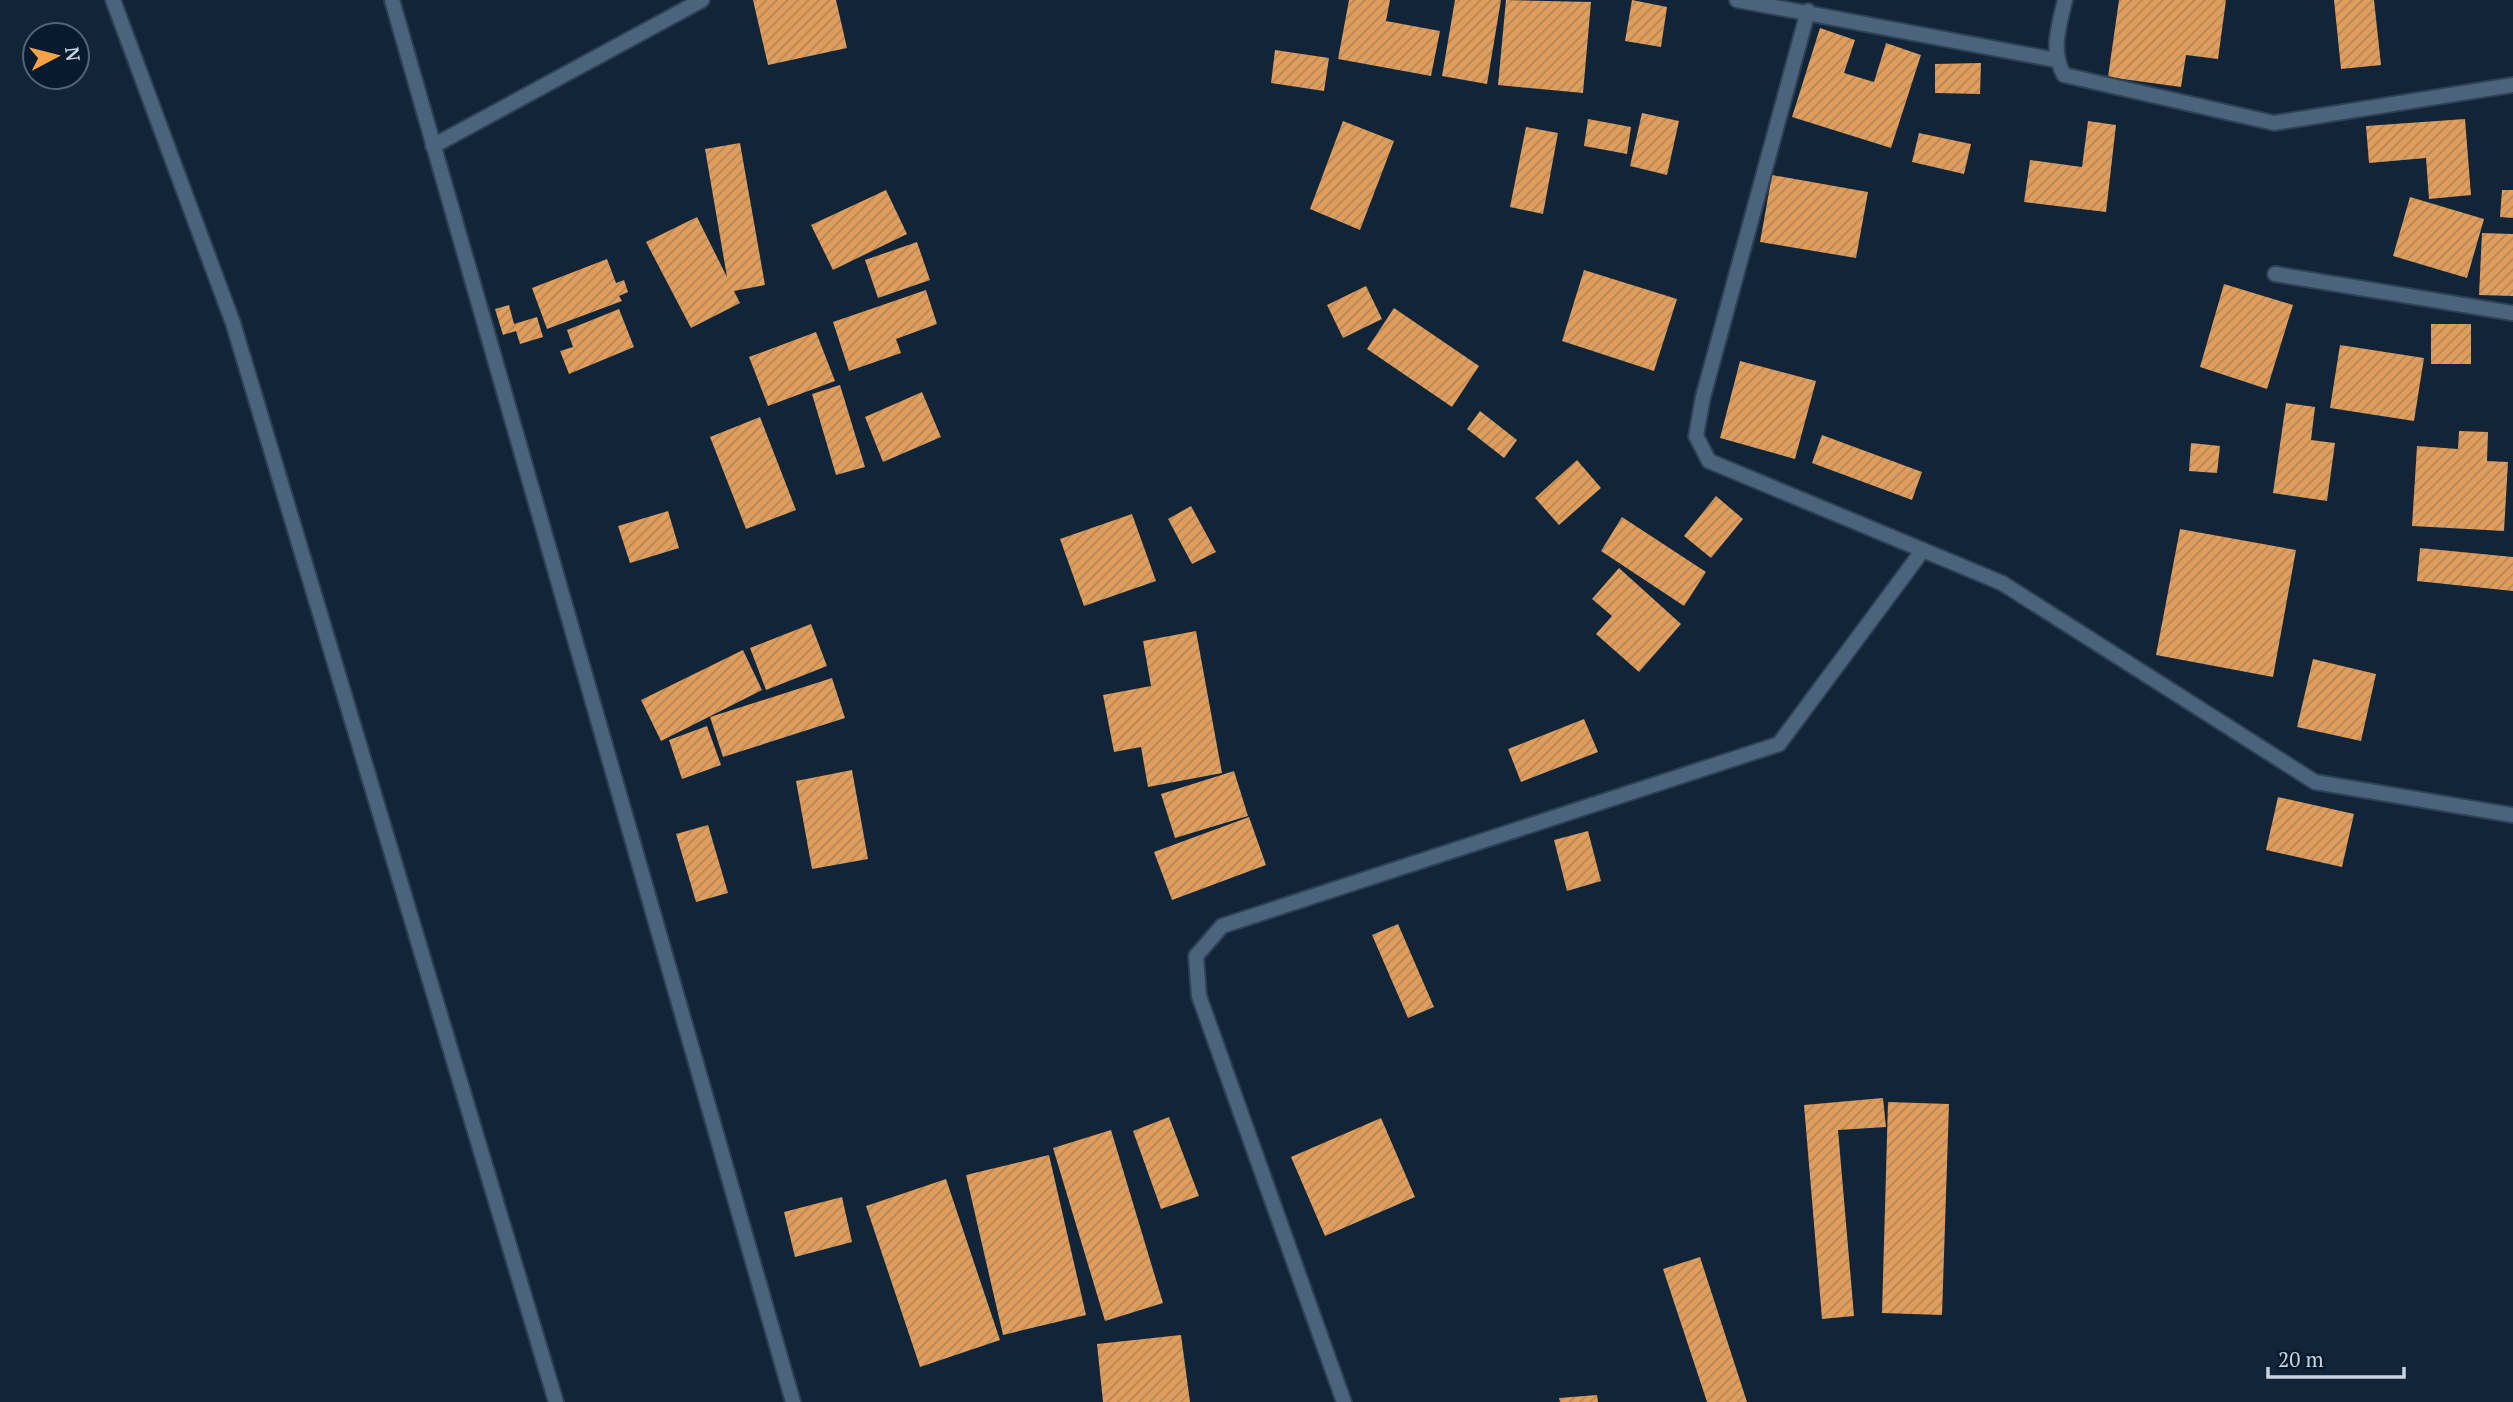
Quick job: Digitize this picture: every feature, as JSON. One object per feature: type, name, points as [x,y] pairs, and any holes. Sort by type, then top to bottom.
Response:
[{"type":"street","points":[[113,0],[233,323],[556,1402]]},
{"type":"street","points":[[392,0],[793,1402]]},
{"type":"street","points":[[433,146],[702,0]]},
{"type":"street","points":[[1737,0],[1808,11],[2056,60]]},
{"type":"street","points":[[2065,0],[2055,44],[2056,60],[2064,75],[2274,123],[2513,85]]},
{"type":"street","points":[[1808,11],[1707,383],[1696,436],[1709,461],[2001,583],[2315,782],[2513,815]]},
{"type":"street","points":[[2275,274],[2513,313]]},
{"type":"street","points":[[1344,1402],[1199,996],[1196,956],[1222,926],[1779,744],[1923,550]]},
{"type":"building","points":[[753,0],[836,0],[847,48],[768,65]]},
{"type":"building","points":[[1349,0],[1390,0],[1386,21],[1440,31],[1431,76],[1338,59]]},
{"type":"building","points":[[1455,0],[1501,0],[1487,84],[1442,76]]},
{"type":"building","points":[[1506,0],[1591,2],[1583,93],[1498,85]]},
{"type":"building","points":[[1632,0],[1667,7],[1661,47],[1625,41]]},
{"type":"building","points":[[2119,0],[2226,0],[2218,59],[2186,55],[2181,87],[2108,77]]},
{"type":"building","points":[[2334,0],[2374,0],[2381,65],[2341,69]]},
{"type":"building","points":[[1820,28],[1855,40],[1844,73],[1874,82],[1886,43],[1921,55],[1891,148],[1792,117]]},
{"type":"building","points":[[1275,50],[1329,58],[1324,91],[1271,83]]},
{"type":"building","points":[[1981,63],[1980,94],[1935,93],[1935,64]]},
{"type":"building","points":[[1642,113],[1679,121],[1667,175],[1630,166]]},
{"type":"building","points":[[1588,119],[1631,127],[1627,154],[1584,146]]},
{"type":"building","points":[[2465,119],[2471,195],[2429,199],[2426,158],[2369,163],[2366,126]]},
{"type":"building","points":[[1343,121],[1394,141],[1360,230],[1310,209]]},
{"type":"building","points":[[2088,121],[2116,125],[2106,212],[2024,202],[2030,160],[2082,167]]},
{"type":"building","points":[[1526,127],[1558,133],[1543,214],[1510,207]]},
{"type":"building","points":[[1919,133],[1971,144],[1964,174],[1912,162]]},
{"type":"building","points":[[740,143],[765,285],[734,291],[740,303],[691,328],[646,242],[697,217],[727,277],[705,149]]},
{"type":"building","points":[[1772,175],[1868,192],[1856,258],[1760,242]]},
{"type":"building","points":[[886,190],[907,234],[833,270],[811,225]]},
{"type":"building","points":[[2502,190],[2513,190],[2513,218],[2500,217]]},
{"type":"building","points":[[2410,197],[2484,219],[2467,278],[2393,256]]},
{"type":"building","points":[[2482,233],[2513,234],[2513,296],[2479,295]]},
{"type":"building","points":[[917,242],[930,280],[878,298],[865,260]]},
{"type":"building","points":[[607,259],[616,283],[624,280],[628,292],[619,296],[622,301],[547,329],[532,288]]},
{"type":"building","points":[[1584,270],[1677,299],[1654,371],[1562,341]]},
{"type":"building","points":[[2224,284],[2293,305],[2267,389],[2200,367]]},
{"type":"building","points":[[1366,286],[1382,319],[1343,338],[1327,305]]},
{"type":"building","points":[[926,290],[937,324],[896,339],[901,353],[849,371],[833,322]]},
{"type":"building","points":[[509,305],[514,324],[537,317],[543,337],[520,344],[516,331],[503,335],[495,309]]},
{"type":"building","points":[[1394,308],[1479,366],[1452,407],[1367,349]]},
{"type":"building","points":[[619,309],[634,347],[569,374],[560,351],[573,347],[567,330]]},
{"type":"building","points":[[2431,324],[2471,324],[2471,364],[2431,364]]},
{"type":"building","points":[[816,332],[835,381],[768,406],[749,357]]},
{"type":"building","points":[[2340,345],[2424,358],[2414,421],[2330,408]]},
{"type":"building","points":[[1740,361],[1816,381],[1795,459],[1720,438]]},
{"type":"building","points":[[840,385],[865,467],[836,475],[812,394]]},
{"type":"building","points":[[922,392],[941,437],[883,462],[865,417]]},
{"type":"building","points":[[2286,403],[2315,407],[2311,440],[2335,443],[2327,501],[2273,493]]},
{"type":"building","points":[[1480,411],[1517,440],[1504,458],[1467,429]]},
{"type":"building","points":[[760,417],[796,510],[746,529],[710,437]]},
{"type":"building","points":[[2459,431],[2488,432],[2487,461],[2508,462],[2504,531],[2412,526],[2417,446],[2458,449]]},
{"type":"building","points":[[1822,435],[1922,472],[1912,500],[1812,463]]},
{"type":"building","points":[[2191,443],[2220,446],[2217,473],[2189,471]]},
{"type":"building","points":[[1577,460],[1601,488],[1559,525],[1535,498]]},
{"type":"building","points":[[1716,496],[1743,519],[1711,558],[1684,536]]},
{"type":"building","points":[[1191,506],[1216,552],[1192,564],[1168,519]]},
{"type":"building","points":[[668,511],[679,548],[630,563],[618,526]]},
{"type":"building","points":[[1132,514],[1156,581],[1084,606],[1060,539]]},
{"type":"building","points":[[1622,517],[1706,572],[1684,606],[1601,551]]},
{"type":"building","points":[[2180,529],[2296,550],[2273,677],[2156,655]]},
{"type":"building","points":[[2420,548],[2513,557],[2513,591],[2417,581]]},
{"type":"building","points":[[1619,568],[1681,624],[1639,672],[1596,634],[1612,616],[1592,599]]},
{"type":"building","points":[[811,624],[827,666],[766,690],[750,648]]},
{"type":"building","points":[[1196,631],[1222,773],[1148,787],[1141,747],[1114,752],[1103,695],[1151,686],[1143,641]]},
{"type":"building","points":[[743,650],[762,690],[661,741],[641,700]]},
{"type":"building","points":[[2313,659],[2376,674],[2361,741],[2297,727]]},
{"type":"building","points":[[832,678],[845,718],[723,757],[710,717]]},
{"type":"building","points":[[1584,719],[1598,752],[1521,782],[1508,749]]},
{"type":"building","points":[[707,726],[721,765],[682,779],[669,740]]},
{"type":"building","points":[[852,770],[868,859],[812,869],[796,781]]},
{"type":"building","points":[[1234,771],[1248,816],[1175,838],[1161,794]]},
{"type":"building","points":[[2278,797],[2354,814],[2342,867],[2266,850]]},
{"type":"building","points":[[1249,817],[1266,865],[1172,900],[1154,852]]},
{"type":"building","points":[[708,825],[728,893],[696,902],[676,834]]},
{"type":"building","points":[[1588,831],[1601,881],[1567,891],[1554,840]]},
{"type":"building","points":[[1398,924],[1434,1007],[1408,1018],[1372,935]]},
{"type":"building","points":[[1883,1098],[1886,1127],[1838,1130],[1854,1316],[1822,1319],[1804,1105]]},
{"type":"building","points":[[1888,1102],[1949,1104],[1942,1315],[1882,1313]]},
{"type":"building","points":[[1169,1117],[1199,1196],[1161,1209],[1133,1131]]},
{"type":"building","points":[[1381,1118],[1415,1197],[1325,1236],[1291,1157]]},
{"type":"building","points":[[1111,1130],[1163,1303],[1105,1321],[1053,1148]]},
{"type":"building","points":[[1049,1155],[1086,1315],[1003,1335],[966,1175]]},
{"type":"building","points":[[946,1179],[1000,1340],[920,1367],[866,1206]]},
{"type":"building","points":[[842,1197],[852,1242],[795,1257],[784,1212]]},
{"type":"building","points":[[1700,1257],[1747,1402],[1707,1402],[1663,1269]]},
{"type":"building","points":[[1181,1335],[1190,1402],[1103,1402],[1097,1344]]},
{"type":"building","points":[[1597,1395],[1598,1402],[1560,1402],[1559,1398]]}]
